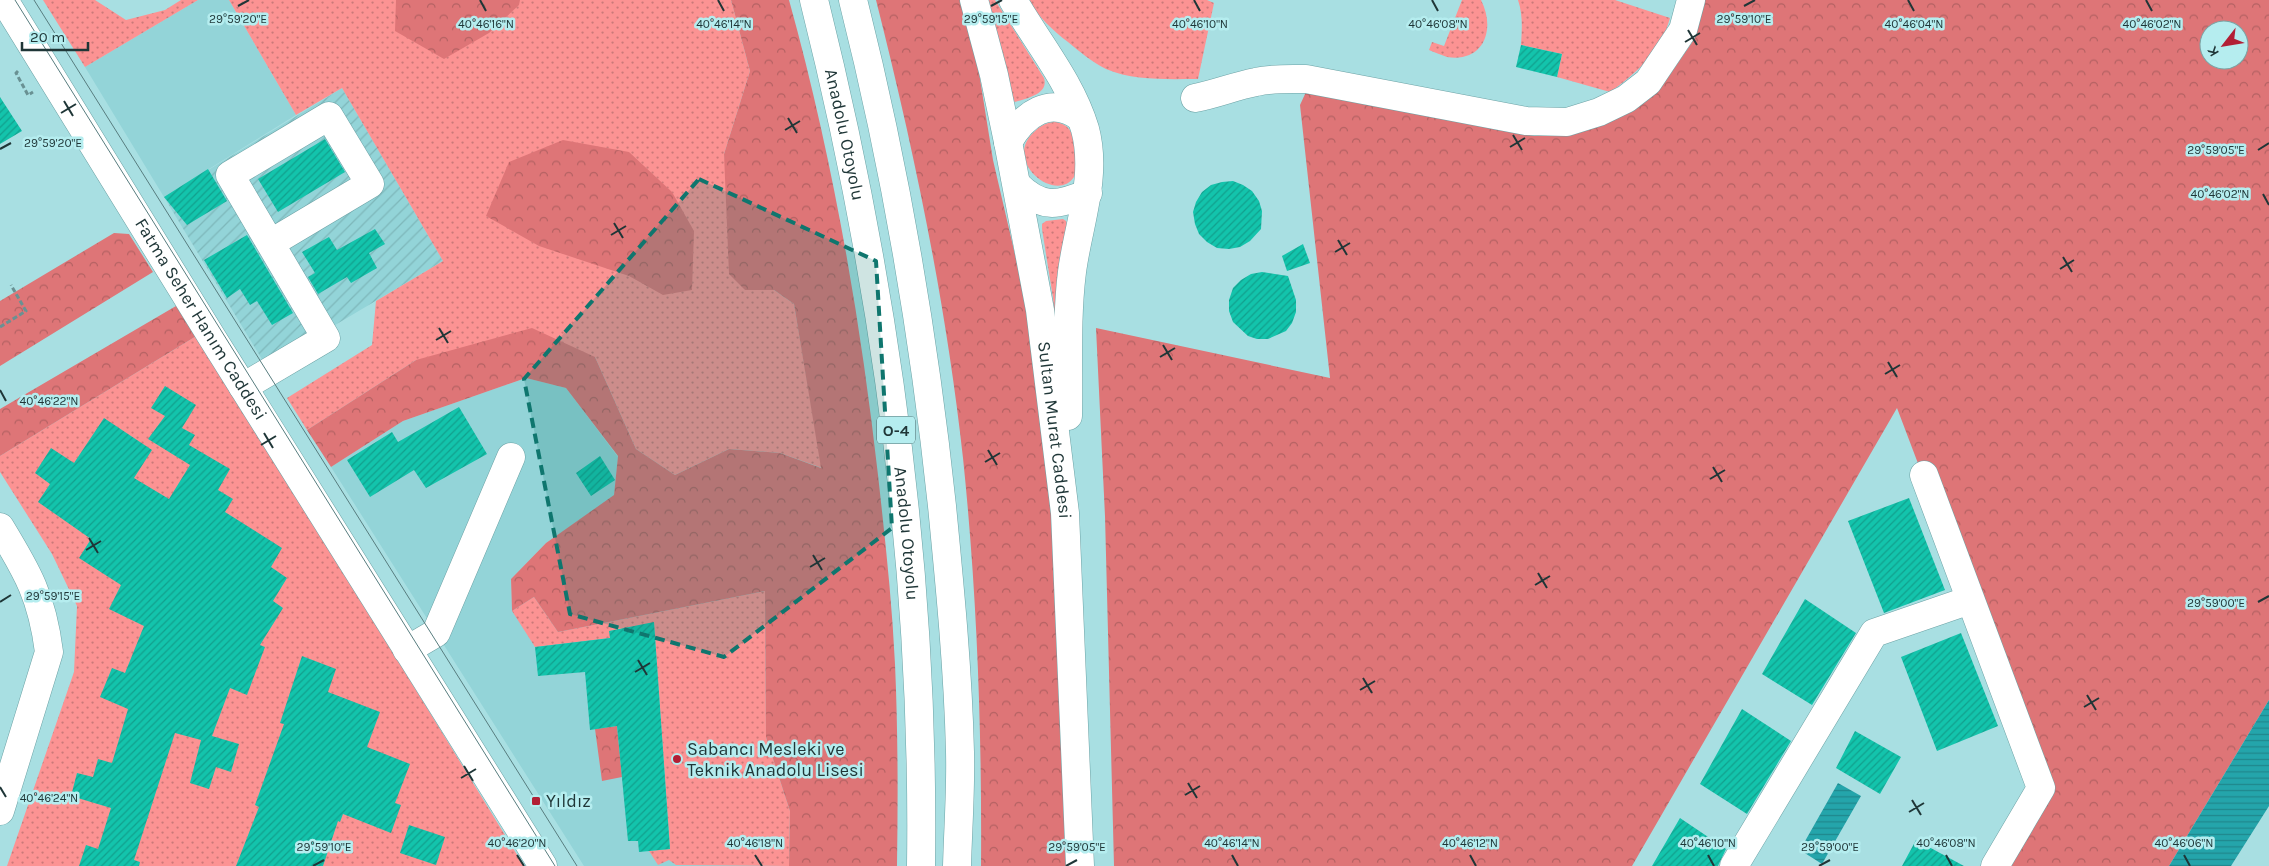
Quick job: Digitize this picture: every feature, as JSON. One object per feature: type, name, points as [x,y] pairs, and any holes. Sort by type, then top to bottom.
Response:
[{"type":"main road","name":"Fatma Seher Hanım Caddesi","points":[[4,0],[243,387],[543,866]]},
{"type":"main road","name":"Anadolu Otoyolu","points":[[814,0],[832,71],[871,264],[893,404],[908,531],[918,659],[922,786],[920,866]]},
{"type":"main road","name":"Anadolu Otoyolu","points":[[853,0],[871,71],[895,188],[916,308],[937,457],[951,592],[960,752],[957,866]]},
{"type":"main road","name":"Sultan Murat Caddesi","points":[[974,0],[994,75],[1040,310],[1066,513],[1080,866]]},
{"type":"main road","points":[[1013,0],[1073,98],[1085,130],[1090,162],[1088,193],[1072,272],[1068,323],[1066,513]]},
{"type":"main road","points":[[1195,98],[1225,92],[1256,82],[1283,78],[1306,80],[1526,121],[1567,122],[1599,112],[1626,98],[1648,82],[1683,30],[1691,0]]},
{"type":"main road","points":[[1008,142],[1017,126],[1025,119],[1042,110],[1058,107],[1069,109],[1080,117]]},
{"type":"main road","points":[[243,387],[326,338],[230,175],[329,116],[370,184],[271,243]]},
{"type":"main road","points":[[1017,186],[1028,197],[1043,203],[1059,203],[1088,193]]},
{"type":"main road","points":[[407,650],[436,633],[511,457]]},
{"type":"main road","points":[[1924,476],[2041,788],[1995,866]]},
{"type":"main road","points":[[0,527],[29,575],[39,600],[46,626],[49,652],[0,811]]},
{"type":"main road","points":[[1734,866],[1874,634],[1970,600]]},
{"type":"path","points":[[0,327],[26,311],[11,285]]},
{"type":"highlighted area","points":[[699,179],[876,261],[892,528],[724,657],[570,614],[524,379]]},
{"type":"shaded area","points":[[43,0],[95,0],[126,20],[165,10],[181,0],[198,0],[85,67]]},
{"type":"shaded area","points":[[198,0],[229,0],[296,115],[164,197],[85,67]]},
{"type":"shaded area","points":[[229,0],[731,0],[750,71],[724,154],[745,290],[774,290],[794,304],[822,468],[780,453],[729,449],[675,475],[636,449],[595,357],[416,360],[307,430],[287,398],[372,345],[376,301],[443,261],[342,88],[296,115]]},
{"type":"shaded area","points":[[987,0],[995,0],[1044,78],[1043,88],[1036,95],[1015,102],[1012,99]]},
{"type":"shaded area","points":[[1028,0],[1207,0],[1214,3],[1198,79],[1128,76],[1106,69],[1086,57],[1057,33]]},
{"type":"shaded area","points":[[1462,0],[1481,0],[1487,22],[1484,42],[1470,55],[1460,57],[1447,57],[1429,50],[1432,42],[1444,46]]},
{"type":"shaded area","points":[[1518,0],[1615,0],[1670,18],[1661,41],[1647,60],[1630,77],[1610,92],[1557,77],[1562,54],[1521,45],[1522,28]]},
{"type":"shaded area","points":[[342,88],[443,261],[266,366],[164,197]]},
{"type":"shaded area","points":[[1056,122],[1066,126],[1071,133],[1075,146],[1077,167],[1074,177],[1066,184],[1056,186],[1045,183],[1035,176],[1028,167],[1024,156],[1025,144],[1033,133],[1043,125]]},
{"type":"shaded area","points":[[1063,219],[1066,221],[1068,228],[1062,395],[1053,298],[1042,224],[1046,221]]},
{"type":"shaded area","points":[[198,335],[524,866],[7,866],[74,672],[77,606],[52,554],[0,472],[0,456]]},
{"type":"shaded area","name":"Sabancı Mesleki ve Teknik Anadolu Lisesi","points":[[526,378],[566,388],[618,457],[614,496],[546,543],[511,579],[512,611],[534,597],[832,578],[841,866],[584,866],[331,467],[403,421]]},
{"type":"shaded area","points":[[765,591],[766,737],[790,811],[789,866],[676,865],[669,860],[658,865],[649,851],[670,849],[654,623],[610,631],[610,638],[535,647],[512,611],[534,597],[558,632]]},
{"type":"shaded area","points":[[2269,700],[2269,806],[2231,866],[2169,866]]},
{"type":"shaded area","points":[[1838,783],[1861,796],[1822,864],[1800,850]]},
{"type":"green space","points":[[396,0],[520,0],[519,5],[489,33],[444,59],[395,31]]},
{"type":"green space","points":[[731,0],[789,0],[819,117],[843,236],[871,415],[890,593],[897,714],[897,866],[789,866],[790,811],[766,737],[765,591],[558,632],[534,597],[512,611],[511,579],[546,543],[614,495],[618,456],[566,388],[526,378],[403,421],[331,467],[307,430],[416,360],[532,328],[595,357],[636,449],[675,475],[729,449],[780,453],[821,468],[794,304],[774,290],[745,290],[729,274],[724,154],[750,71]]},
{"type":"green space","points":[[876,0],[964,0],[976,54],[993,160],[1033,332],[1047,411],[1069,866],[981,866],[978,662],[968,509],[956,400],[948,342],[916,170]]},
{"type":"green space","points":[[1703,0],[2269,0],[2269,700],[2169,866],[1995,866],[2041,788],[1897,408],[1632,866],[1114,866],[1105,516],[1096,328],[1330,378],[1300,105],[1306,92],[1535,136],[1625,114],[1660,89],[1693,41]]},
{"type":"green space","points":[[563,140],[629,152],[672,192],[694,231],[692,290],[663,295],[629,276],[539,246],[486,216],[509,162]]},
{"type":"green space","points":[[114,233],[129,234],[153,272],[0,366],[0,301]]},
{"type":"green space","points":[[176,306],[198,335],[0,456],[0,409]]},
{"type":"green space","points":[[617,726],[622,777],[602,781],[595,729]]},
{"type":"building","points":[[1521,45],[1562,54],[1557,77],[1516,67]]},
{"type":"building","points":[[0,97],[22,131],[0,144]]},
{"type":"building","points":[[325,139],[345,172],[278,212],[258,179]]},
{"type":"building","points":[[208,169],[227,201],[187,225],[164,197]]},
{"type":"building","points":[[1233,181],[1252,191],[1259,201],[1262,211],[1261,229],[1250,241],[1240,247],[1229,249],[1217,248],[1199,234],[1193,212],[1202,192],[1211,185]]},
{"type":"building","points":[[375,229],[385,244],[369,253],[377,268],[351,283],[347,277],[318,294],[308,277],[315,273],[302,252],[329,237],[337,250]]},
{"type":"building","points":[[247,235],[293,313],[272,325],[257,301],[250,305],[240,289],[227,298],[204,260]]},
{"type":"building","points":[[1303,244],[1310,263],[1287,271],[1282,256]]},
{"type":"building","points":[[1262,272],[1288,276],[1296,300],[1296,312],[1292,323],[1286,331],[1268,339],[1257,339],[1248,336],[1233,322],[1229,311],[1229,300],[1233,288],[1251,274]]},
{"type":"building","points":[[165,386],[196,405],[182,428],[195,435],[189,445],[230,469],[218,490],[233,499],[225,512],[282,548],[271,567],[287,578],[273,601],[283,608],[260,645],[265,647],[247,695],[230,688],[212,736],[239,744],[231,772],[216,767],[209,789],[190,783],[201,740],[175,733],[134,860],[140,862],[139,866],[79,866],[86,845],[98,849],[111,808],[71,796],[77,773],[93,777],[98,759],[112,763],[128,709],[100,697],[112,668],[125,673],[144,626],[109,609],[121,585],[79,558],[91,539],[38,502],[50,484],[35,473],[51,448],[74,463],[104,418],[152,450],[134,478],[169,499],[190,465],[148,439],[165,416],[151,408]]},
{"type":"building","points":[[459,407],[487,454],[426,488],[414,470],[370,497],[347,460],[392,432],[398,442]]},
{"type":"building","points":[[600,456],[615,480],[591,496],[576,473]]},
{"type":"building","points":[[1909,498],[1945,590],[1884,613],[1848,521]]},
{"type":"building","points":[[1805,599],[1856,633],[1812,705],[1762,674]]},
{"type":"building","points":[[654,622],[670,849],[639,852],[638,841],[628,841],[617,726],[590,730],[585,672],[538,676],[535,647],[610,638],[609,631]]},
{"type":"building","points":[[1961,633],[1998,726],[1937,751],[1901,657]]},
{"type":"building","points":[[302,656],[336,669],[328,692],[380,712],[367,747],[410,764],[395,803],[401,805],[391,833],[343,814],[340,822],[338,821],[323,866],[236,866],[259,807],[255,805],[284,724],[280,723]]},
{"type":"building","points":[[1742,709],[1791,741],[1747,814],[1700,784]]},
{"type":"building","points":[[1855,731],[1901,757],[1880,794],[1836,768]]},
{"type":"building","points":[[1680,818],[1726,849],[1718,866],[1652,866]]},
{"type":"building","points":[[409,825],[445,837],[436,865],[400,853]]},
{"type":"building","points":[[1916,840],[1964,866],[1902,866]]},
{"type":"tram line","points":[[15,0],[555,866]]},
{"type":"tram line","points":[[34,0],[577,866]]},
{"type":"place","name":"Sabancı Mesleki ve Teknik Anadolu Lisesi","points":[[677,759]]},
{"type":"place","name":"Yıldız","points":[[536,801]]}]
